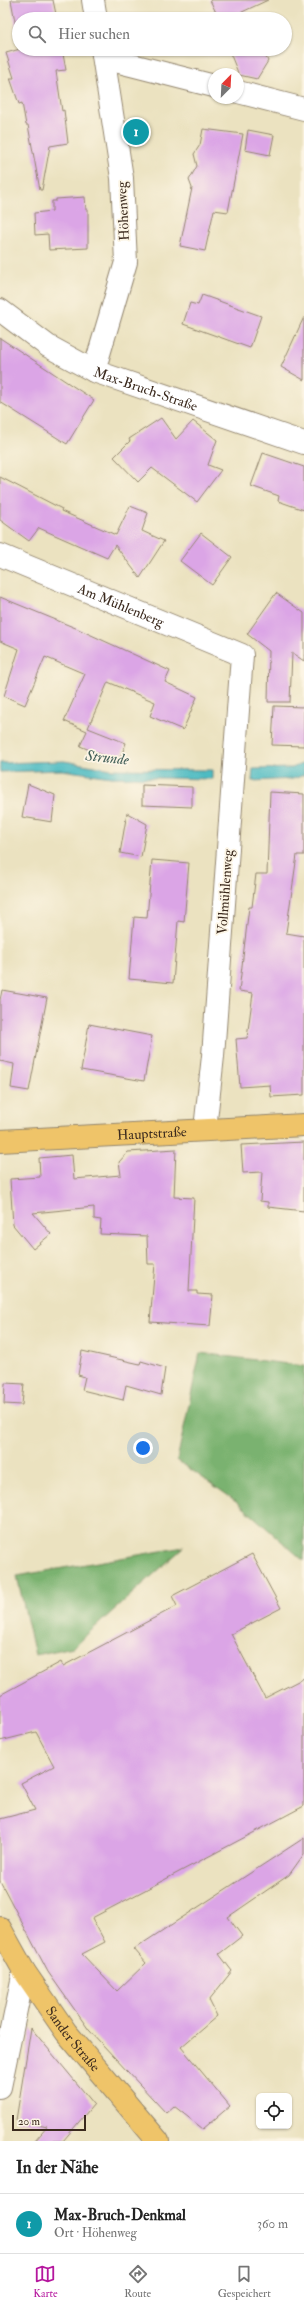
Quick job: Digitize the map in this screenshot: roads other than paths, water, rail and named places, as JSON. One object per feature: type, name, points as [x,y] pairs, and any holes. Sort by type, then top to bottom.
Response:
[{"type":"main road","name":"Hauptstraße","points":[[0,1141],[205,1129],[304,1125]]},
{"type":"main road","name":"Sander Straße","points":[[0,1928],[24,1971],[66,2032],[158,2141]]},
{"type":"street","points":[[93,0],[95,12]]},
{"type":"street","name":"Höhenweg","points":[[94,371],[126,262],[122,178],[103,56]]},
{"type":"street","points":[[113,56],[208,84]]},
{"type":"street","points":[[244,94],[304,109]]},
{"type":"street","name":"Max-Bruch-Straße","points":[[0,310],[48,346],[94,371],[304,443]]},
{"type":"street","name":"Am Mühlenberg","points":[[0,555],[242,655]]},
{"type":"street","name":"Vollmühlenweg","points":[[205,1129],[213,1056],[242,655]]},
{"type":"street","points":[[0,2087],[24,1971]]},
{"type":"water","points":[[64,761],[112,769],[212,770],[212,779],[111,777],[62,770],[0,772],[0,763]]},
{"type":"water","points":[[304,763],[304,775],[293,779],[252,781],[253,769],[292,768]]},
{"type":"place","name":"Max-Bruch-Denkmal","points":[[136,132]]},
{"type":"water label","name":"Strunde","points":[[107,758]]}]
